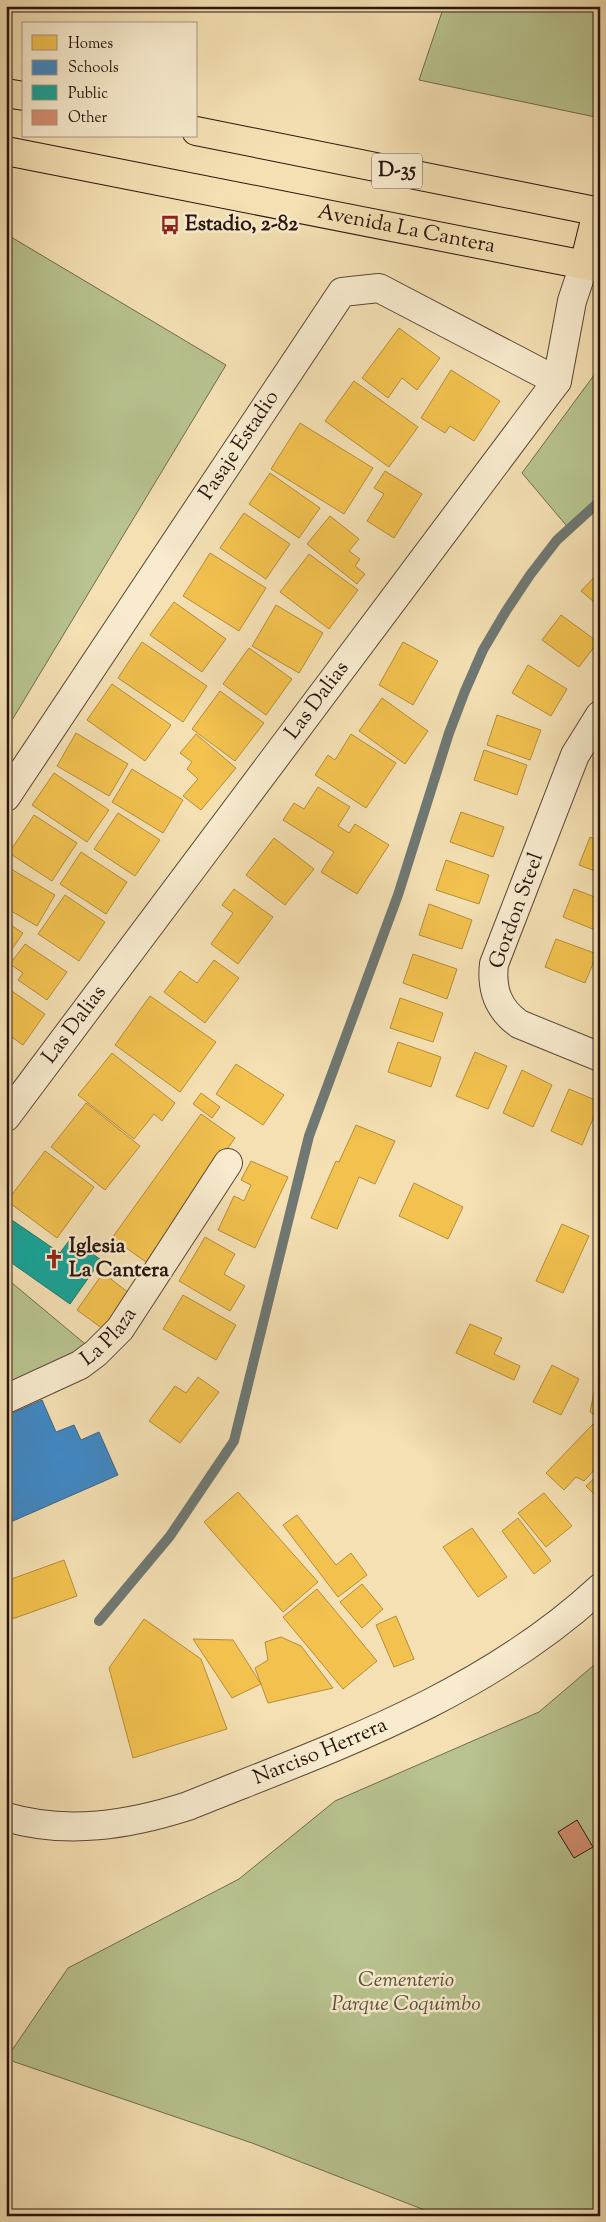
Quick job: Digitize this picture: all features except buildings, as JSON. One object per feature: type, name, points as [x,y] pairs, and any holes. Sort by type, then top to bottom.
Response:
[{"type":"highway","points":[[6,93],[22,96]]},
{"type":"highway","name":"D-35","points":[[198,131],[598,212]]},
{"type":"highway","name":"Avenida La Cantera","points":[[6,151],[592,267]]},
{"type":"highway","points":[[592,267],[598,212]]},
{"type":"street","name":"Las Dalias","points":[[6,1117],[557,381],[572,301],[592,267]]},
{"type":"street","name":"Pasaje Estadio","points":[[6,796],[342,292],[379,288],[557,381]]},
{"type":"street","name":"Gordon Steel","points":[[600,715],[575,755],[494,964],[492,980],[495,996],[509,1017],[519,1024],[600,1057]]},
{"type":"street","name":"La Plaza","points":[[6,1399],[80,1365],[96,1353],[120,1329],[228,1163]]},
{"type":"street","name":"Narciso Herrera","points":[[6,1817],[38,1824],[76,1827],[152,1818],[188,1806],[420,1710],[511,1658],[551,1629],[600,1588]]},
{"type":"green space","points":[[444,6],[600,6],[600,118],[419,80]]},
{"type":"green space","points":[[6,234],[226,365],[6,730]]},
{"type":"green space","points":[[600,367],[600,507],[571,531],[522,473]]},
{"type":"green space","points":[[6,1278],[90,1348],[6,1389]]},
{"type":"green space","name":"Cementerio Parque Coquimbo","points":[[600,1660],[600,2216],[440,2216],[252,2143],[6,2059],[68,1968],[239,1879],[335,1801],[539,1712]]},
{"type":"waterway","points":[[99,1621],[170,1536],[234,1441],[309,1136],[398,895],[449,733],[465,691],[483,650],[530,575],[557,540],[600,501]]},
{"type":"place","name":"Estadio, 2-82","points":[[170,225]]},
{"type":"place","name":"Iglesia La Cantera","points":[[54,1259]]}]
